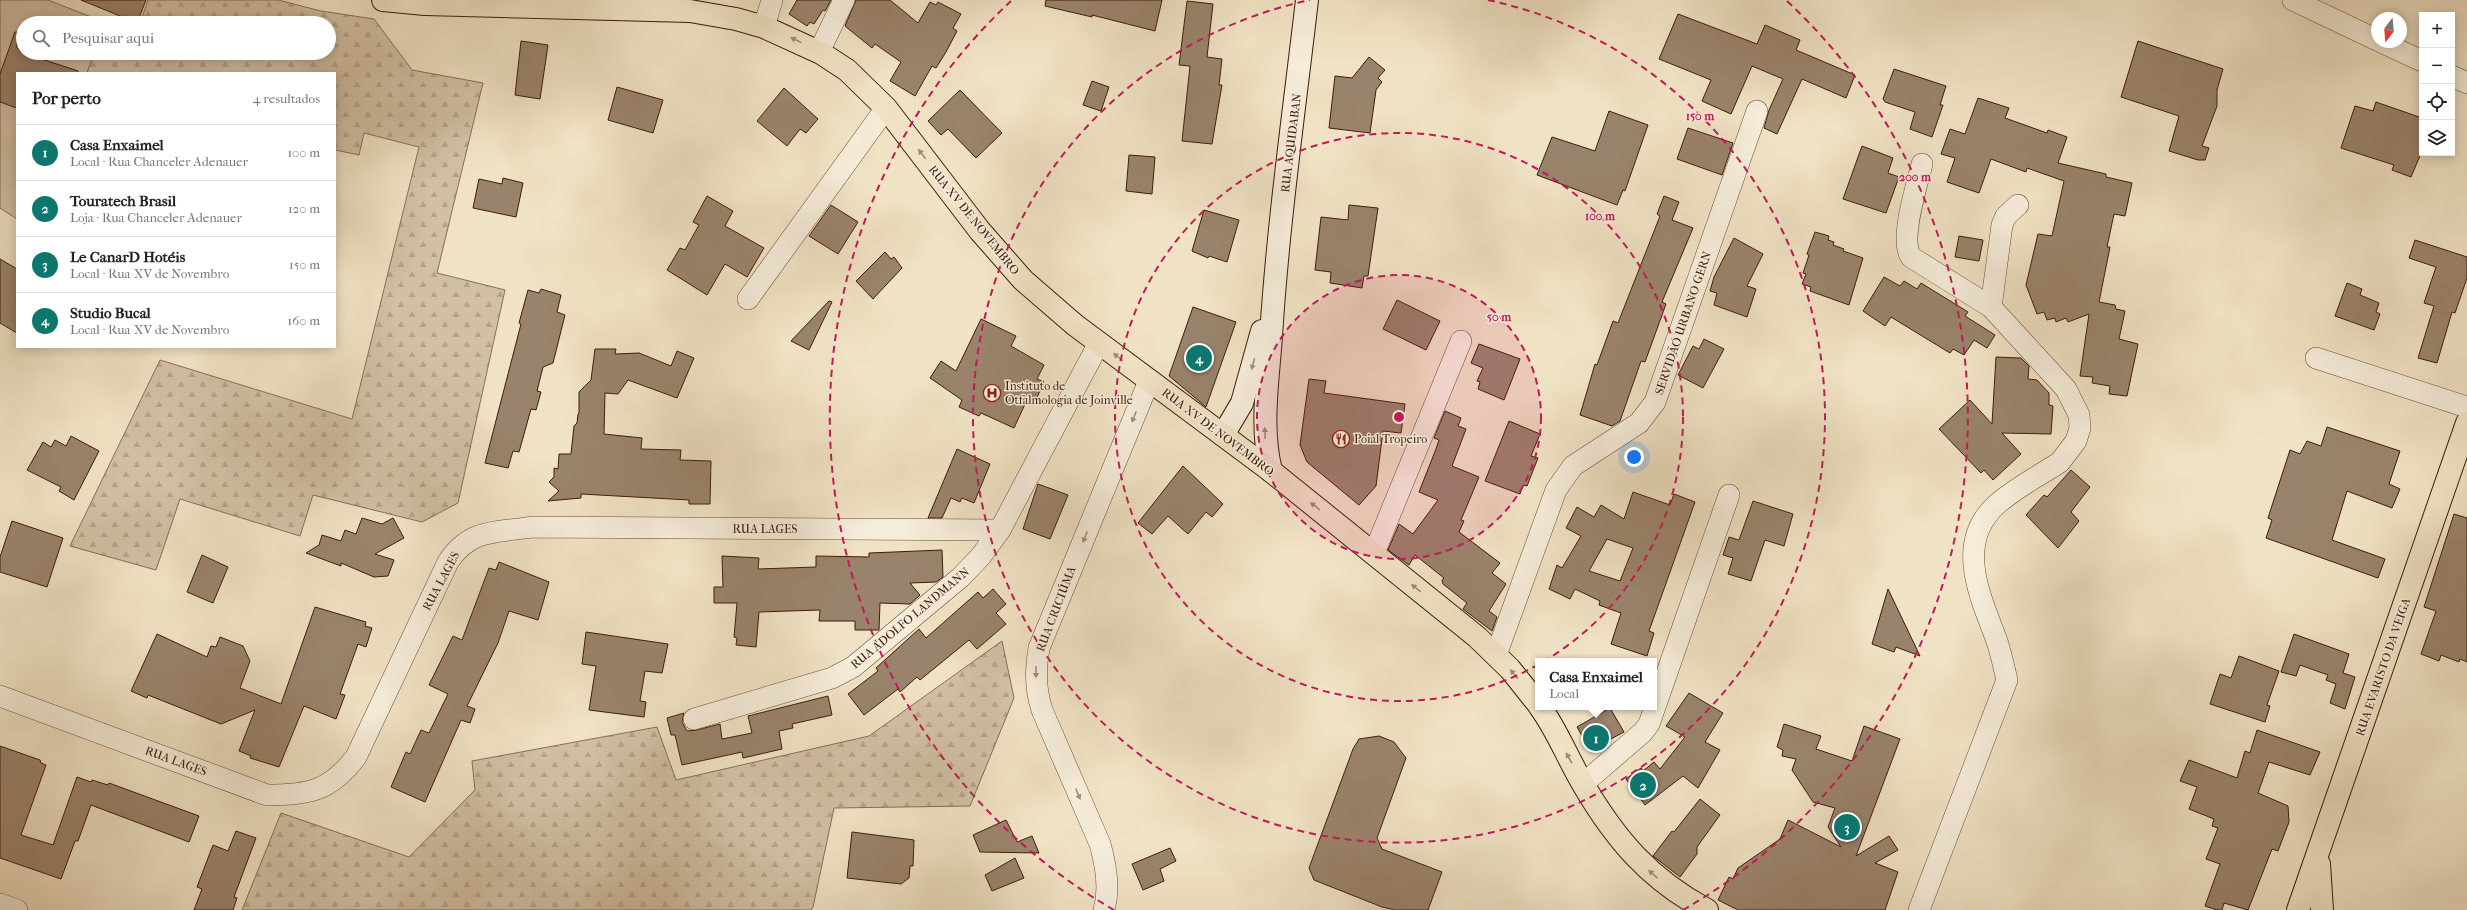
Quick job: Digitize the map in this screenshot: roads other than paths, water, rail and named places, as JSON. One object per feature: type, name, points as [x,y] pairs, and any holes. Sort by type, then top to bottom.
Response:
[{"type":"main road","name":"RUA XV DE NOVEMBRO","points":[[384,0],[425,4],[662,9],[736,19],[764,27],[819,52],[847,70],[870,90],[886,108],[1005,261],[1042,297],[1149,381],[1272,471],[1374,553],[1496,655],[1535,700]]},
{"type":"main road","name":"RUA EVARISTO DA VEIGA","points":[[2298,910],[2467,423]]},
{"type":"main road","points":[[1542,710],[1583,784],[1603,815],[1637,860],[1681,904],[1707,910]]},
{"type":"main road","points":[[2318,853],[2322,910]]},
{"type":"street","points":[[764,27],[772,0]]},
{"type":"street","points":[[819,52],[844,0]]},
{"type":"street","name":"RUA AQUIDABAN","points":[[1272,471],[1266,448],[1265,423],[1274,286],[1307,0]]},
{"type":"street","points":[[2293,0],[2322,6],[2371,36]]},
{"type":"street","points":[[2393,48],[2419,61]]},
{"type":"street","points":[[2455,77],[2467,83]]},
{"type":"street","points":[[748,298],[886,108]]},
{"type":"street","name":"SERVIDÃO URBANO GERN","points":[[1496,655],[1556,490],[1573,466],[1639,423],[1655,402],[1757,110]]},
{"type":"street","points":[[1919,910],[2007,680],[1997,643],[1982,605],[1974,573],[1977,537],[1985,517],[1995,506],[2060,462],[2068,453],[2080,428],[2079,415],[2066,389],[1991,307],[1911,257],[1906,250],[1907,233],[1922,164]]},
{"type":"street","points":[[1991,307],[2002,225],[2006,216],[2018,204]]},
{"type":"street","name":"RUA AQUIDABAN","points":[[1223,436],[1242,403],[1274,286]]},
{"type":"street","points":[[1374,553],[1461,340]]},
{"type":"street","name":"RUA ADOLFO LANDMANN","points":[[694,718],[832,678],[853,667],[961,577],[1000,530],[1099,343]]},
{"type":"street","points":[[2316,358],[2467,407]]},
{"type":"street","name":"RUA CRICIÚMA","points":[[1104,910],[1107,883],[1104,860],[1042,710],[1038,696],[1036,666],[1039,648],[1149,381]]},
{"type":"street","points":[[1657,701],[1729,495]]},
{"type":"street","name":"RUA LAGES","points":[[0,696],[267,795],[294,795],[326,786],[342,775],[356,757],[448,562],[457,548],[476,536],[532,527],[1000,530]]},
{"type":"street","points":[[1583,784],[1643,732],[1649,724],[1654,710]]},
{"type":"street","points":[[0,904],[17,910]]},
{"type":"place","name":"Studio Bucal","points":[[1199,358]]},
{"type":"place","name":"Instituto de Otfalmologia de Joinville","points":[[992,393]]},
{"type":"place","name":"Poial Tropeiro","points":[[1341,439]]},
{"type":"place","name":"Casa Enxaimel","points":[[1596,738]]},
{"type":"place","name":"Touratech Brasil","points":[[1643,785]]},
{"type":"place","name":"Le CanarD Hotéis","points":[[1847,827]]}]
